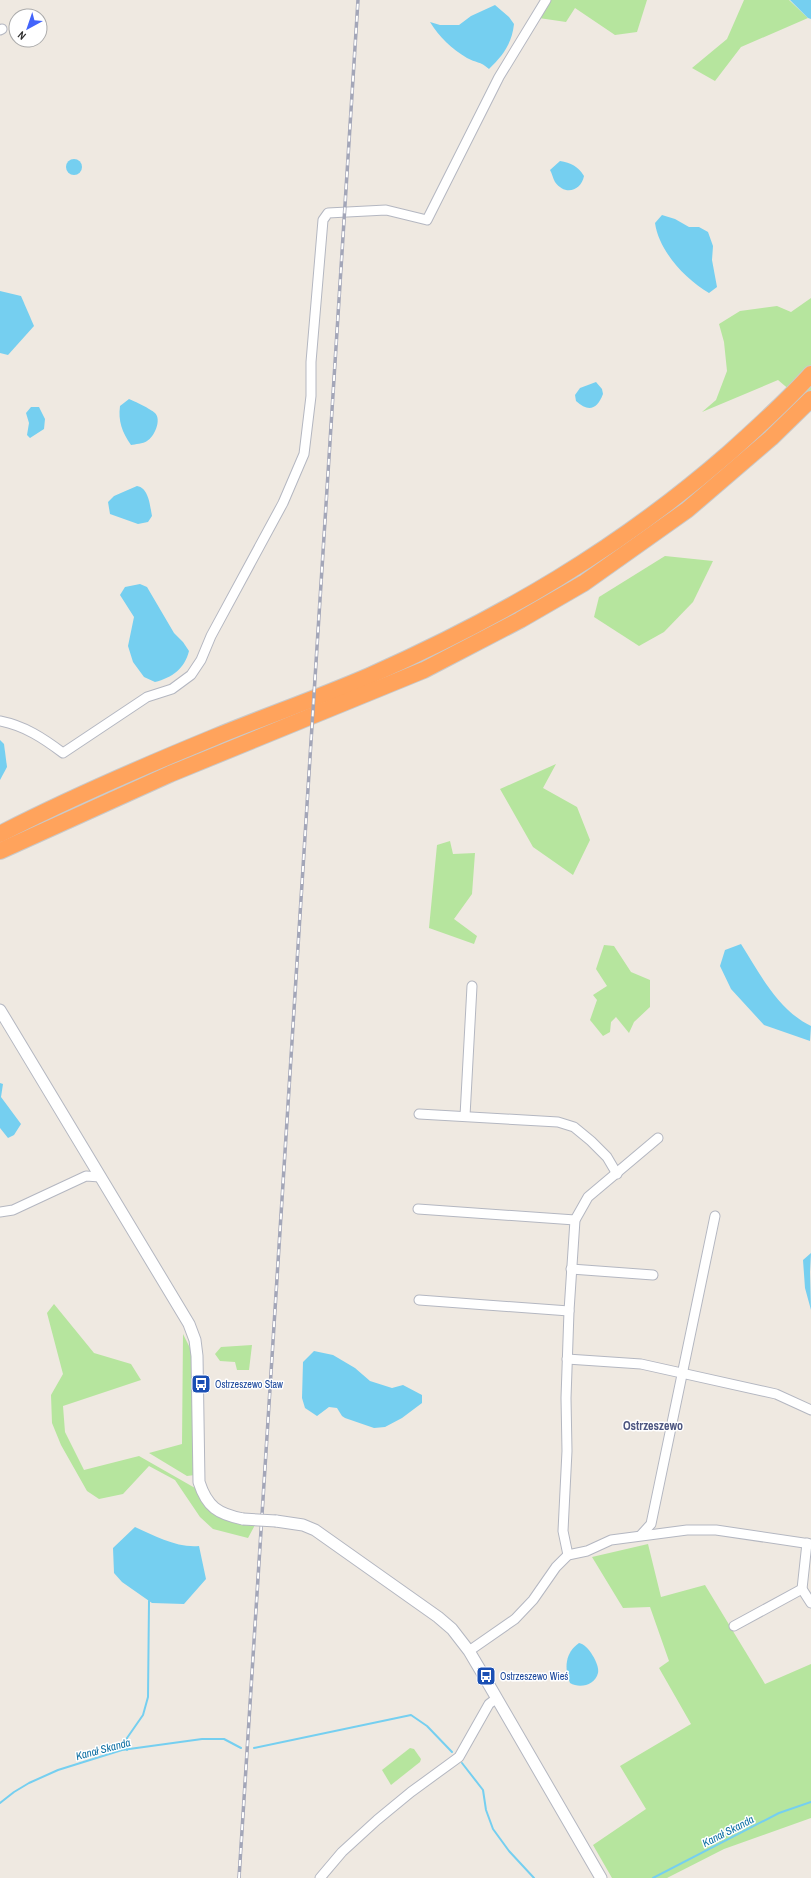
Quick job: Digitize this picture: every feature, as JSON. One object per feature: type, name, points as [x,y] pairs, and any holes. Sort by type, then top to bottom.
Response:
[{"type":"highway","points":[[0,834],[83,793],[215,737],[368,676],[509,608],[589,560],[641,524],[707,472],[759,426],[811,374]]},
{"type":"highway","points":[[0,851],[123,794],[369,693],[468,648],[520,620],[584,582],[681,514],[771,438],[811,399]]},
{"type":"street","points":[[0,721],[16,724],[40,736],[63,753],[147,697],[172,689],[191,675],[201,660],[211,636],[283,503],[304,454],[311,396],[311,362],[323,220],[328,213],[386,210],[427,220],[499,77],[546,0]]},
{"type":"street","points":[[465,1116],[472,986]]},
{"type":"street","points":[[0,1010],[189,1324],[195,1340],[197,1356],[199,1482],[204,1497],[211,1506],[220,1512],[243,1519],[276,1521],[303,1525],[315,1530],[430,1610],[452,1629],[469,1652],[497,1698],[601,1878]]},
{"type":"street","points":[[419,1114],[558,1122],[574,1127],[607,1157],[617,1174]]},
{"type":"street","points":[[568,1555],[563,1531],[568,1451],[566,1398],[567,1359],[575,1220],[588,1197],[658,1138]]},
{"type":"street","points":[[0,1212],[13,1210],[86,1176],[100,1177]]},
{"type":"street","points":[[418,1209],[575,1220]]},
{"type":"street","points":[[641,1535],[651,1524],[681,1374],[703,1280],[715,1216]]},
{"type":"street","points":[[571,1269],[653,1275]]},
{"type":"street","points":[[419,1300],[569,1311]]},
{"type":"street","points":[[567,1359],[641,1364],[776,1394],[811,1410]]},
{"type":"street","points":[[469,1652],[515,1619],[533,1600],[556,1567],[568,1555],[587,1551],[611,1540],[641,1535],[687,1530],[716,1530],[809,1544],[802,1589],[811,1603]]},
{"type":"street","points":[[734,1626],[802,1589]]},
{"type":"street","points":[[320,1878],[342,1852],[377,1820],[411,1792],[459,1757],[489,1704],[497,1698]]},
{"type":"green space","points":[[550,0],[647,0],[637,32],[615,35],[575,8],[566,22],[539,18]]},
{"type":"green space","points":[[744,0],[789,0],[808,18],[741,47],[715,81],[692,68],[727,39]]},
{"type":"green space","points":[[811,298],[811,408],[778,380],[702,412],[716,400],[727,371],[724,342],[719,324],[740,311],[777,306],[791,312]]},
{"type":"green space","points":[[665,556],[713,561],[693,602],[664,632],[639,646],[594,617],[599,597]]},
{"type":"green space","points":[[556,764],[543,788],[577,807],[590,840],[573,875],[533,847],[500,789]]},
{"type":"green space","points":[[450,841],[453,854],[475,853],[472,894],[454,919],[477,936],[474,944],[429,928],[437,845]]},
{"type":"green space","points":[[604,945],[614,946],[631,972],[650,980],[650,1007],[634,1022],[629,1033],[616,1017],[611,1022],[610,1032],[603,1036],[590,1020],[597,1000],[593,995],[607,986],[596,969]]},
{"type":"green space","points":[[54,1304],[94,1353],[131,1364],[141,1380],[63,1406],[65,1432],[84,1470],[139,1456],[195,1488],[208,1507],[255,1525],[248,1538],[213,1529],[200,1517],[175,1480],[149,1466],[123,1494],[99,1499],[87,1491],[61,1445],[52,1423],[51,1395],[63,1374],[47,1313]]},
{"type":"green space","points":[[183,1334],[192,1352],[195,1475],[187,1476],[149,1453],[182,1444]]},
{"type":"green space","points":[[252,1345],[249,1370],[237,1370],[235,1362],[220,1361],[215,1354],[221,1347]]},
{"type":"green space","points":[[648,1544],[661,1597],[705,1585],[765,1684],[811,1664],[811,1818],[724,1849],[667,1878],[612,1878],[593,1845],[646,1809],[620,1766],[691,1724],[659,1668],[669,1661],[650,1607],[623,1608],[592,1557]]},
{"type":"green space","points":[[410,1748],[414,1749],[421,1759],[420,1762],[391,1785],[382,1770]]},
{"type":"water","points":[[790,0],[811,0],[811,19],[808,18]]},
{"type":"water","points":[[495,5],[509,17],[514,24],[506,49],[489,69],[480,63],[467,58],[456,50],[442,38],[430,22],[440,25],[459,25],[471,16]]},
{"type":"water","points":[[71,159],[77,159],[82,164],[80,173],[77,175],[71,175],[66,170],[66,164]]},
{"type":"water","points":[[560,161],[574,166],[584,176],[580,185],[572,190],[563,189],[559,186],[555,182],[550,170]]},
{"type":"water","points":[[662,215],[675,219],[689,227],[699,227],[708,232],[713,246],[712,260],[717,287],[709,293],[682,272],[668,254],[657,233],[655,223]]},
{"type":"water","points":[[0,291],[21,296],[34,326],[8,355],[0,353]]},
{"type":"water","points":[[596,382],[602,389],[603,394],[601,399],[592,408],[580,405],[576,401],[575,395],[580,388]]},
{"type":"water","points":[[129,399],[150,409],[157,416],[158,420],[156,428],[152,436],[143,443],[131,445],[121,426],[120,406]]},
{"type":"water","points":[[31,407],[39,407],[45,419],[44,429],[30,438],[27,435],[29,423],[26,413]]},
{"type":"water","points":[[137,486],[144,490],[150,503],[152,516],[148,522],[138,524],[110,514],[108,502],[114,496]]},
{"type":"water","points":[[140,584],[147,587],[174,633],[189,651],[181,667],[177,671],[167,678],[155,682],[144,677],[133,662],[128,646],[134,617],[120,595],[125,587]]},
{"type":"water","points":[[0,740],[4,744],[7,767],[0,780]]},
{"type":"water","points":[[741,944],[779,1001],[799,1019],[811,1026],[810,1041],[764,1025],[731,989],[720,966],[725,950]]},
{"type":"water","points":[[0,1083],[3,1084],[1,1097],[21,1124],[14,1135],[8,1138],[0,1128]]},
{"type":"water","points":[[811,1253],[811,1310],[805,1288],[803,1260]]},
{"type":"water","points":[[314,1351],[333,1355],[355,1368],[370,1381],[392,1388],[403,1385],[422,1395],[422,1403],[402,1418],[385,1427],[374,1428],[345,1418],[337,1408],[329,1407],[317,1416],[305,1408],[302,1398],[303,1362]]},
{"type":"water","points":[[135,1527],[174,1543],[199,1546],[206,1579],[184,1604],[152,1603],[122,1582],[114,1573],[113,1548]]},
{"type":"water","points":[[579,1643],[586,1647],[593,1655],[598,1669],[598,1673],[594,1680],[587,1685],[582,1686],[570,1683],[567,1672],[568,1656],[574,1647]]},
{"type":"waterway","points":[[127,1750],[127,1738],[143,1715],[148,1697],[149,1601]]},
{"type":"waterway","name":"Kanał Skanda","points":[[254,1748],[411,1715],[427,1726],[452,1752]]},
{"type":"waterway","name":"Kanał Skanda","points":[[0,1803],[29,1783],[58,1770],[122,1750],[202,1739],[224,1739],[241,1748]]},
{"type":"waterway","name":"Kanał Skanda","points":[[462,1763],[483,1790],[486,1810],[493,1829],[509,1851],[534,1878]]},
{"type":"waterway","name":"Kanał Skanda","points":[[653,1878],[779,1813],[811,1802]]},
{"type":"railway","points":[[239,1878],[358,0]]},
{"type":"place","name":"Ostrzeszewo Staw","points":[[201,1384]]},
{"type":"place","name":"Ostrzeszewo Wieś","points":[[486,1676]]},
{"type":"district","name":"Ostrzeszewo","points":[[653,1426]]}]
